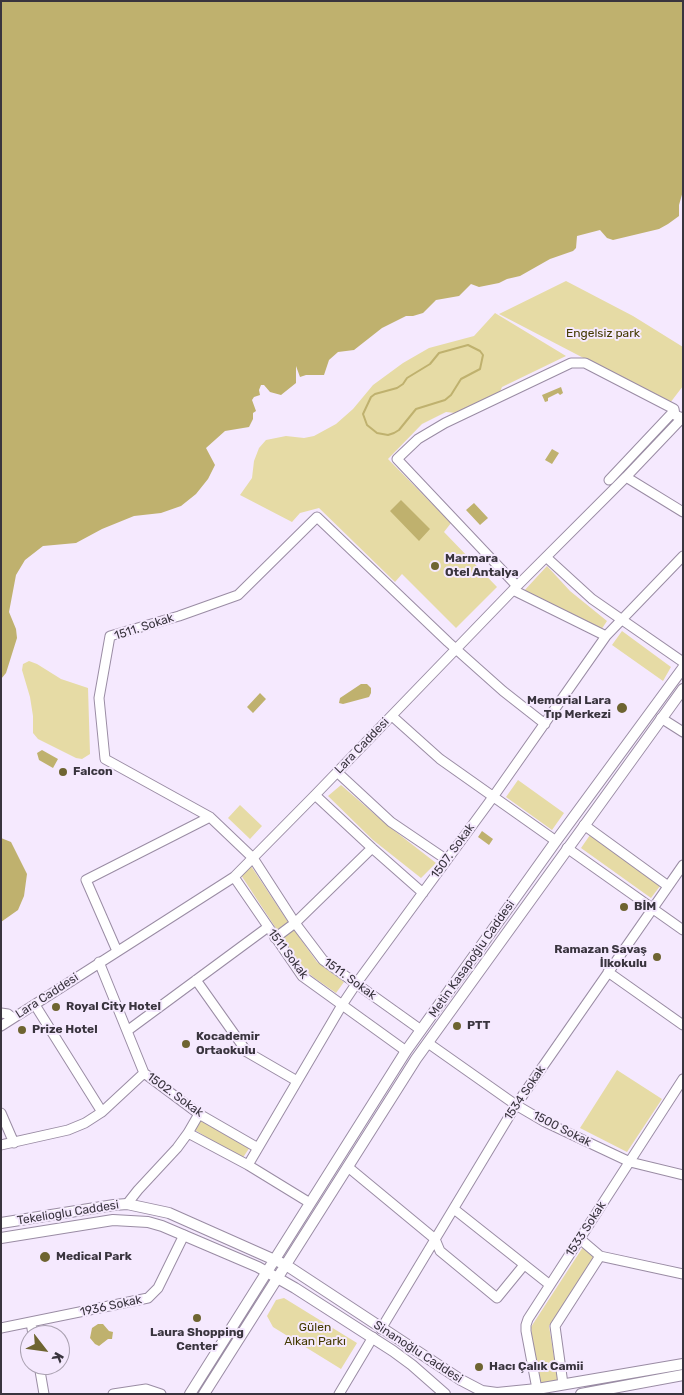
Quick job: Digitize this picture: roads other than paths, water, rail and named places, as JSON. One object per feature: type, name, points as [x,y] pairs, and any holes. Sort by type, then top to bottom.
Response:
[{"type":"main road","name":"Metin Kasapoğlu Caddesi","points":[[190,1394],[406,1051],[556,841],[683,668]]},
{"type":"main road","name":"Metin Kasapoğlu Caddesi","points":[[204,1394],[428,1043],[683,689]]},
{"type":"main road","name":"Tekelioglu Caddesi","points":[[1,1224],[128,1204],[169,1212],[286,1265]]},
{"type":"main road","name":"Tekelioglu Caddesi","points":[[1,1238],[113,1220],[148,1222],[184,1235],[268,1272]]},
{"type":"main road","name":"Si̇nanoğlu Caddesi","points":[[286,1265],[381,1329],[469,1385],[482,1391],[497,1393],[537,1389],[683,1364]]},
{"type":"main road","name":"Si̇nanoğlu Caddesi","points":[[268,1272],[373,1337],[412,1365],[446,1394]]},
{"type":"main road","points":[[581,1394],[683,1375]]},
{"type":"street","points":[[606,636],[515,588],[397,459],[418,439],[445,423],[571,364],[585,363],[674,409],[675,415],[681,422]]},
{"type":"street","points":[[609,480],[674,411]]},
{"type":"street","name":"Lara Caddesi","points":[[1,1026],[234,876],[338,772],[515,588],[681,422]]},
{"type":"street","points":[[626,477],[683,512]]},
{"type":"street","name":"1511. Sokak","points":[[421,1030],[323,960],[295,923],[253,858],[210,817],[106,759],[99,698],[110,636],[179,616],[238,595],[317,517],[456,649]]},
{"type":"street","name":"1507. Sokak","points":[[248,1165],[356,984],[493,797],[606,636],[683,556]]},
{"type":"street","points":[[546,557],[592,599],[683,662]]},
{"type":"street","points":[[456,649],[503,691],[545,724]]},
{"type":"street","points":[[392,716],[440,759],[556,841]]},
{"type":"street","points":[[661,718],[683,732]]},
{"type":"street","points":[[338,772],[391,822],[447,860]]},
{"type":"street","points":[[315,795],[423,893]]},
{"type":"street","points":[[117,951],[86,880],[210,817]]},
{"type":"street","points":[[584,825],[668,886]]},
{"type":"street","points":[[275,938],[295,923],[372,848]]},
{"type":"street","points":[[567,848],[683,930]]},
{"type":"street","name":"1534 Sokak","points":[[381,1329],[516,1105],[683,865]]},
{"type":"street","name":"1511 Sokak","points":[[234,876],[302,976],[406,1051]]},
{"type":"street","points":[[127,1031],[268,927]]},
{"type":"street","name":"1502. Sokak","points":[[100,962],[144,1072],[198,1114],[258,1148]]},
{"type":"street","points":[[608,972],[683,1025]]},
{"type":"street","points":[[196,980],[247,1052],[297,1081]]},
{"type":"street","points":[[35,1004],[102,1112]]},
{"type":"street","points":[[1,1013],[8,1014],[13,1018]]},
{"type":"street","name":"1500 Sokak","points":[[428,1043],[516,1105],[560,1129],[630,1162],[683,1175]]},
{"type":"street","points":[[1,1145],[68,1130],[85,1123],[102,1112],[144,1072]]},
{"type":"street","name":"1533 Sokak","points":[[537,1389],[526,1325],[683,1079]]},
{"type":"street","points":[[1,1113],[14,1143]]},
{"type":"street","points":[[128,1204],[132,1197],[177,1148],[198,1114]]},
{"type":"street","points":[[188,1133],[248,1165],[310,1203]]},
{"type":"street","points":[[348,1167],[435,1239],[440,1251],[497,1298],[524,1265]]},
{"type":"street","points":[[454,1209],[550,1285]]},
{"type":"street","name":"1936 Sokak","points":[[1,1328],[148,1298],[158,1288],[184,1235]]},
{"type":"street","points":[[580,1239],[600,1256],[683,1274]]},
{"type":"street","points":[[564,1384],[556,1326],[600,1256]]},
{"type":"street","points":[[339,1394],[373,1337]]},
{"type":"street","points":[[41,1375],[44,1394]]},
{"type":"street","points":[[112,1394],[146,1389],[161,1394]]},
{"type":"waterway","points":[[468,345],[480,351],[483,355],[480,369],[461,379],[451,395],[445,400],[416,409],[399,430],[388,435],[377,433],[367,425],[363,414],[371,397],[375,394],[397,388],[407,378],[430,364],[439,353],[468,345]]},
{"type":"place","name":"Marmara Otel Antalya","points":[[435,566]]},
{"type":"place","name":"Memorial Lara Tıp Merkezi","points":[[622,708]]},
{"type":"place","name":"Falcon","points":[[63,772]]},
{"type":"place","name":"BİM","points":[[624,907]]},
{"type":"place","name":"Ramazan Savaş İlkokulu","points":[[657,957]]},
{"type":"place","name":"Royal City Hotel","points":[[56,1007]]},
{"type":"place","name":"PTT","points":[[457,1026]]},
{"type":"place","name":"Prize Hotel","points":[[22,1030]]},
{"type":"place","name":"Kocademir Ortaokulu","points":[[186,1044]]},
{"type":"place","name":"Medical Park","points":[[45,1257]]},
{"type":"place","name":"Laura Shopping Center","points":[[197,1318]]},
{"type":"place","name":"Hacı Çalık Camii","points":[[479,1367]]},
{"type":"park label","name":"Engelsiz park","points":[[603,334]]},
{"type":"park label","name":"Gülen Alkan Parkı","points":[[315,1335]]}]
